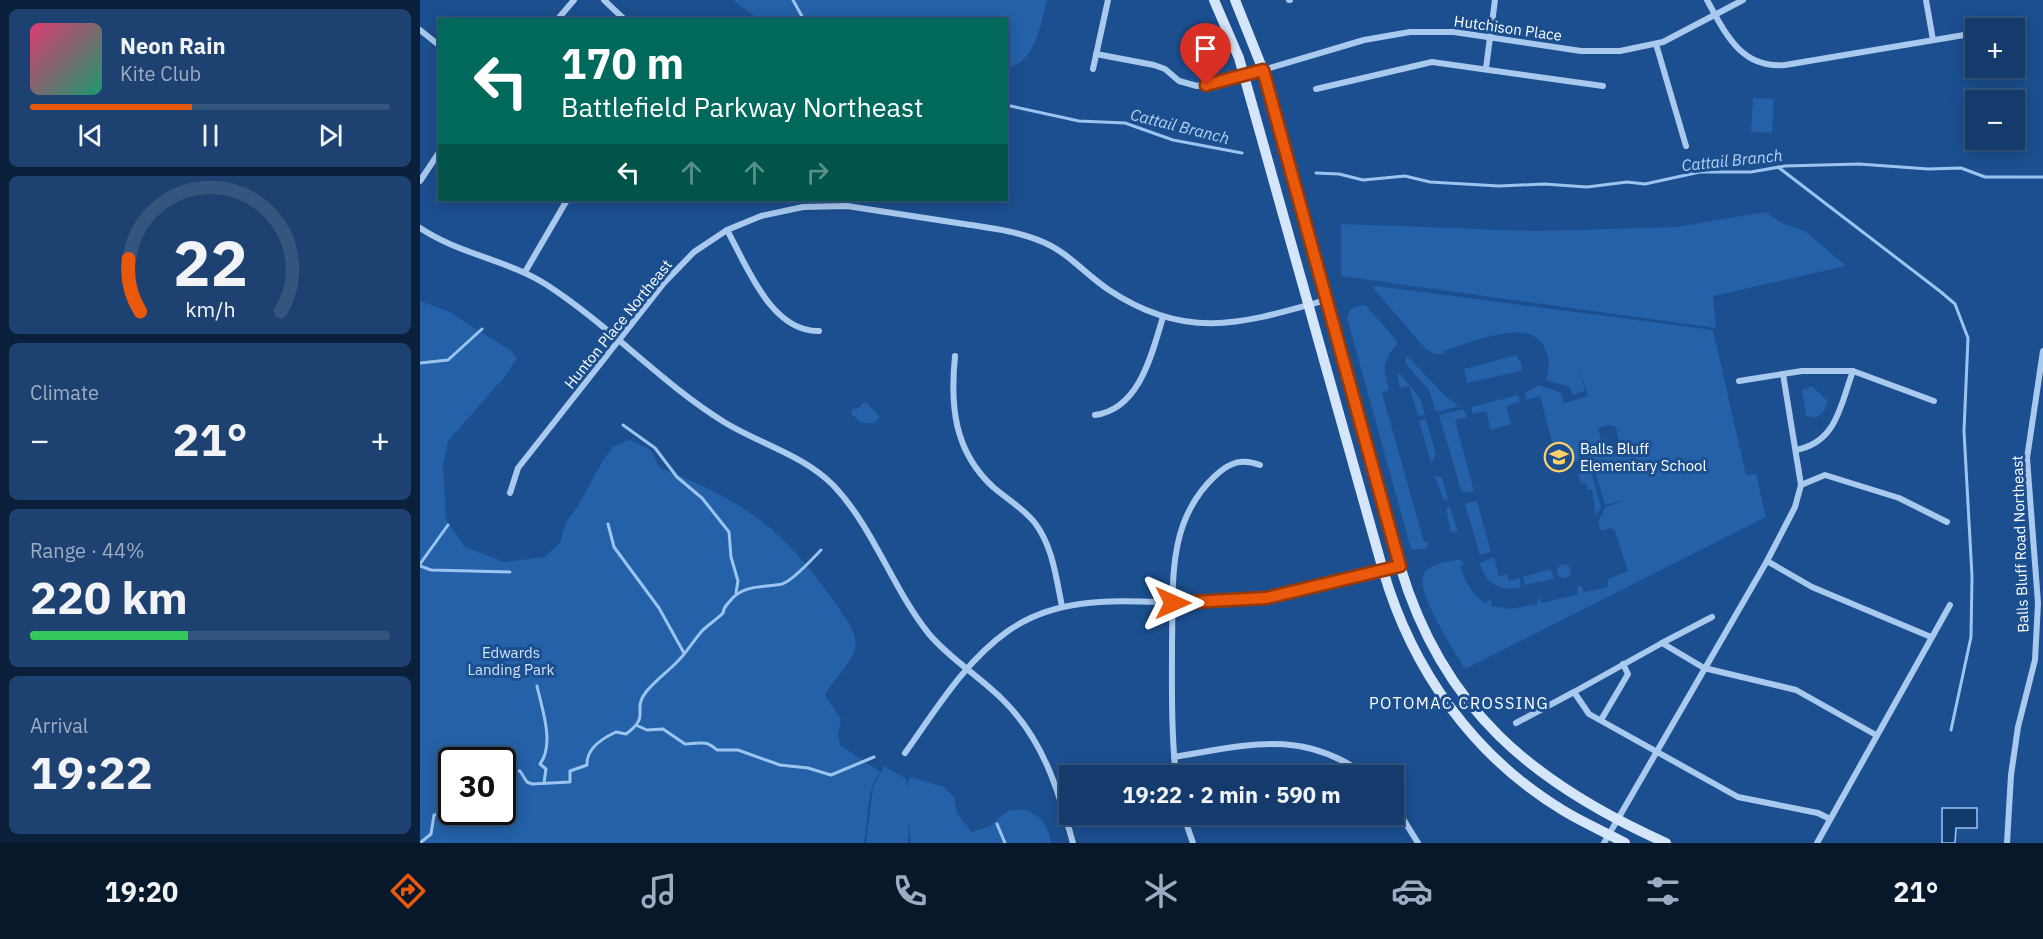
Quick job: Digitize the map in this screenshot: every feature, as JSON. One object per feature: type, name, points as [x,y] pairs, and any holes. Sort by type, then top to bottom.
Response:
[{"type":"main road","points":[[1214,0],[1234,44],[1244,75],[1383,570],[1397,614],[1420,662],[1469,731],[1535,792],[1607,839],[1625,843]]},
{"type":"main road","points":[[1234,0],[1263,70],[1400,566],[1418,617],[1436,653],[1483,720],[1543,775],[1618,820],[1666,843]]},
{"type":"street","points":[[559,18],[574,0]]},
{"type":"street","points":[[604,0],[623,18]]},
{"type":"street","points":[[1093,69],[1108,0]]},
{"type":"street","points":[[1486,68],[1495,0]]},
{"type":"street","points":[[1707,0],[1737,50],[1746,57],[1767,65],[1785,65],[1965,35]]},
{"type":"street","name":"Hutchison Place","points":[[1096,54],[1154,65],[1165,69],[1179,81],[1197,86],[1387,35],[1431,31],[1600,52],[1620,51],[1656,44],[1681,34],[1743,0]]},
{"type":"street","points":[[1926,0],[1933,40]]},
{"type":"street","points":[[420,30],[438,44]]},
{"type":"street","points":[[1656,44],[1686,146]]},
{"type":"street","points":[[1316,90],[1417,64],[1449,63],[1603,86]]},
{"type":"street","points":[[420,181],[438,154]]},
{"type":"street","points":[[525,272],[566,201]]},
{"type":"street","name":"Hunton Place Northeast","points":[[510,493],[518,468],[678,267],[694,252],[727,230],[782,210],[825,205],[1010,231],[1059,250],[1124,300],[1163,317],[1191,323],[1232,324],[1326,300]]},
{"type":"street","points":[[420,228],[445,242],[525,272],[549,286],[702,408],[754,439],[798,460],[830,483],[856,513],[919,620],[943,649],[1001,698],[1032,734],[1052,772],[1073,843]]},
{"type":"street","points":[[727,230],[771,304],[783,317],[805,331],[819,331]]},
{"type":"street","points":[[1095,415],[1114,411],[1133,389],[1150,359],[1163,317]]},
{"type":"street","name":"Balls Bluff Road Northeast","points":[[2007,843],[2011,775],[2018,727],[2035,660],[2039,563],[2027,458],[2043,351]]},
{"type":"street","points":[[955,356],[952,407],[964,450],[982,476],[1026,513],[1039,530],[1050,551],[1062,606]]},
{"type":"street","points":[[1739,381],[1802,371],[1853,371],[1934,401]]},
{"type":"street","points":[[1796,450],[1817,444],[1830,432],[1853,371]]},
{"type":"street","points":[[1607,839],[1767,561],[1795,507],[1801,485],[1783,374]]},
{"type":"street","points":[[1175,765],[1173,603],[1178,543],[1182,525],[1209,481],[1232,463],[1247,460],[1260,465]]},
{"type":"street","points":[[1801,485],[1825,475],[1899,498],[1947,522]]},
{"type":"street","points":[[1767,561],[1812,587],[1931,637]]},
{"type":"street","points":[[905,753],[967,669],[1009,630],[1030,618],[1062,606],[1098,601],[1173,603],[1266,598],[1400,566]]},
{"type":"street","points":[[1817,843],[1950,605]]},
{"type":"street","points":[[1516,723],[1713,616]]},
{"type":"street","points":[[1662,643],[1704,668],[1796,690],[1876,735]]},
{"type":"street","points":[[2035,660],[2043,660]]},
{"type":"street","points":[[1601,720],[1628,674],[1623,664]]},
{"type":"street","points":[[1574,692],[1589,714],[1738,797],[1818,813],[1830,819]]},
{"type":"street","points":[[1174,757],[1256,744],[1283,743],[1322,750],[1351,765]]},
{"type":"street","points":[[1404,820],[1418,843]]},
{"type":"street","points":[[1187,825],[1193,843]]},
{"type":"green space","points":[[733,0],[1047,0],[1036,41],[1031,50],[1025,58],[1008,68],[1008,18],[757,18]]},
{"type":"green space","points":[[1753,98],[1774,99],[1772,133],[1751,132]]},
{"type":"green space","points":[[1765,212],[1784,224],[1805,231],[1846,266],[1713,296],[1716,328],[1341,276],[1341,224],[1536,231],[1677,227]]},
{"type":"green space","points":[[1372,287],[1713,330],[1746,475],[1756,474],[1766,517],[1465,669],[1425,595],[1422,584],[1426,571],[1440,563],[1461,560],[1464,564],[1460,566],[1464,577],[1476,596],[1485,603],[1491,599],[1492,606],[1511,609],[1538,604],[1538,597],[1542,603],[1578,594],[1577,586],[1582,586],[1584,592],[1608,587],[1608,579],[1628,571],[1615,531],[1611,528],[1601,531],[1598,523],[1605,507],[1629,499],[1605,505],[1591,458],[1558,465],[1540,396],[1526,400],[1525,393],[1539,385],[1561,393],[1564,403],[1588,396],[1578,365],[1585,391],[1573,395],[1570,387],[1546,380],[1549,362],[1545,349],[1535,337],[1524,333],[1496,335],[1444,351],[1443,354],[1435,354],[1425,348]],"holes":[[[1609,425],[1616,427],[1619,442],[1617,450],[1605,454],[1598,428]]]},
{"type":"green space","name":"Edwards Landing Park","points":[[420,301],[448,311],[511,351],[517,358],[507,374],[448,441],[443,465],[446,520],[465,547],[504,562],[545,557],[560,543],[566,522],[578,506],[602,462],[614,446],[629,440],[651,450],[659,467],[739,505],[779,536],[798,555],[836,604],[855,637],[855,649],[849,661],[825,695],[841,719],[838,733],[840,745],[880,772],[870,797],[864,843],[420,843]]},
{"type":"green space","points":[[1366,306],[1396,340],[1397,345],[1388,356],[1385,366],[1389,390],[1382,393],[1424,542],[1429,542],[1427,549],[1411,549],[1347,318],[1349,312],[1354,308]]},
{"type":"green space","points":[[1516,355],[1522,364],[1521,371],[1467,383],[1464,369]]},
{"type":"green space","points":[[1407,356],[1444,395],[1459,406],[1436,412],[1429,390],[1405,363]]},
{"type":"green space","points":[[1399,373],[1420,398],[1425,415],[1418,416],[1409,386],[1400,388],[1397,374]]},
{"type":"green space","points":[[1812,386],[1828,401],[1824,411],[1816,418],[1806,416],[1802,390]]},
{"type":"green space","points":[[1518,395],[1520,402],[1506,406],[1511,424],[1491,430],[1486,411],[1472,414],[1472,407]]},
{"type":"green space","points":[[863,403],[867,403],[880,417],[874,423],[862,423],[851,414],[853,408],[858,409]]},
{"type":"green space","points":[[1464,409],[1467,417],[1455,420],[1474,491],[1466,493],[1461,490],[1439,415]]},
{"type":"green space","points":[[1426,419],[1436,455],[1431,463],[1419,421]]},
{"type":"green space","points":[[1590,469],[1601,507],[1596,516],[1592,489],[1588,490],[1586,482],[1581,484],[1578,474]]},
{"type":"green space","points":[[1434,475],[1442,478],[1448,499],[1444,500]]},
{"type":"green space","points":[[1477,501],[1491,552],[1480,555],[1465,504]]},
{"type":"green space","points":[[1450,507],[1458,532],[1451,533],[1446,508]]},
{"type":"green space","points":[[1494,557],[1499,576],[1507,574],[1509,581],[1520,578],[1521,587],[1507,589],[1490,581],[1480,563]]},
{"type":"green space","points":[[1564,564],[1569,566],[1571,571],[1569,576],[1564,578],[1559,576],[1557,571],[1559,566]]},
{"type":"green space","points":[[1550,569],[1554,579],[1525,585],[1523,577]]},
{"type":"green space","points":[[884,766],[906,779],[906,787],[910,777],[944,787],[954,797],[957,813],[972,832],[990,826],[1009,811],[1025,810],[1038,816],[1043,822],[1050,835],[1051,843],[911,843],[909,822],[908,843],[866,843],[873,788]]},
{"type":"shaded area","points":[[1942,808],[1977,808],[1977,828],[1956,828],[1955,843],[1942,843]]},
{"type":"waterway","name":"Cattail Branch","points":[[793,0],[803,18]]},
{"type":"waterway","name":"Cattail Branch","points":[[1008,105],[1079,121],[1125,123],[1173,140],[1242,153]]},
{"type":"waterway","name":"Cattail Branch","points":[[1316,173],[1339,174],[1363,180],[1405,176],[1430,182],[1499,186],[1544,184],[1587,187],[1627,182],[1645,184],[1700,172],[1751,172],[1785,166],[1859,164],[1928,169],[1961,168],[1985,177],[2043,177]]},
{"type":"waterway","points":[[1778,167],[1955,304],[1968,338],[1964,431],[1972,576],[1971,637],[1951,730]]},
{"type":"waterway","points":[[420,363],[448,360],[482,329]]},
{"type":"waterway","points":[[623,425],[655,448],[677,477],[702,498],[729,532],[731,557],[738,581],[736,593]]},
{"type":"waterway","points":[[608,524],[614,547],[659,608],[684,653]]},
{"type":"waterway","points":[[420,564],[448,525]]},
{"type":"waterway","points":[[516,771],[520,771],[527,782],[532,784],[570,782],[570,771],[587,765],[589,754],[596,745],[616,732],[626,734],[634,728],[640,717],[640,704],[646,692],[680,659],[702,631],[723,613],[725,606],[735,596],[747,589],[786,582],[821,550]]},
{"type":"waterway","points":[[420,566],[431,570],[510,572]]},
{"type":"waterway","points":[[537,686],[547,737],[547,747],[540,764],[546,769],[544,783]]},
{"type":"waterway","points":[[638,726],[647,730],[663,729],[685,744],[702,743],[709,744],[717,750],[738,750],[780,765],[808,768],[831,775],[874,757]]},
{"type":"waterway","points":[[420,843],[431,834],[434,815],[438,814]]},
{"type":"waterway","points":[[997,824],[1005,843]]},
{"type":"place","name":"Balls Bluff Elementary School","points":[[1559,457]]},
{"type":"district","name":"POTOMAC CROSSING","points":[[1459,703]]},
{"type":"route","points":[[1173,603],[1201,604],[1266,598],[1400,566],[1263,70],[1206,85]]}]
